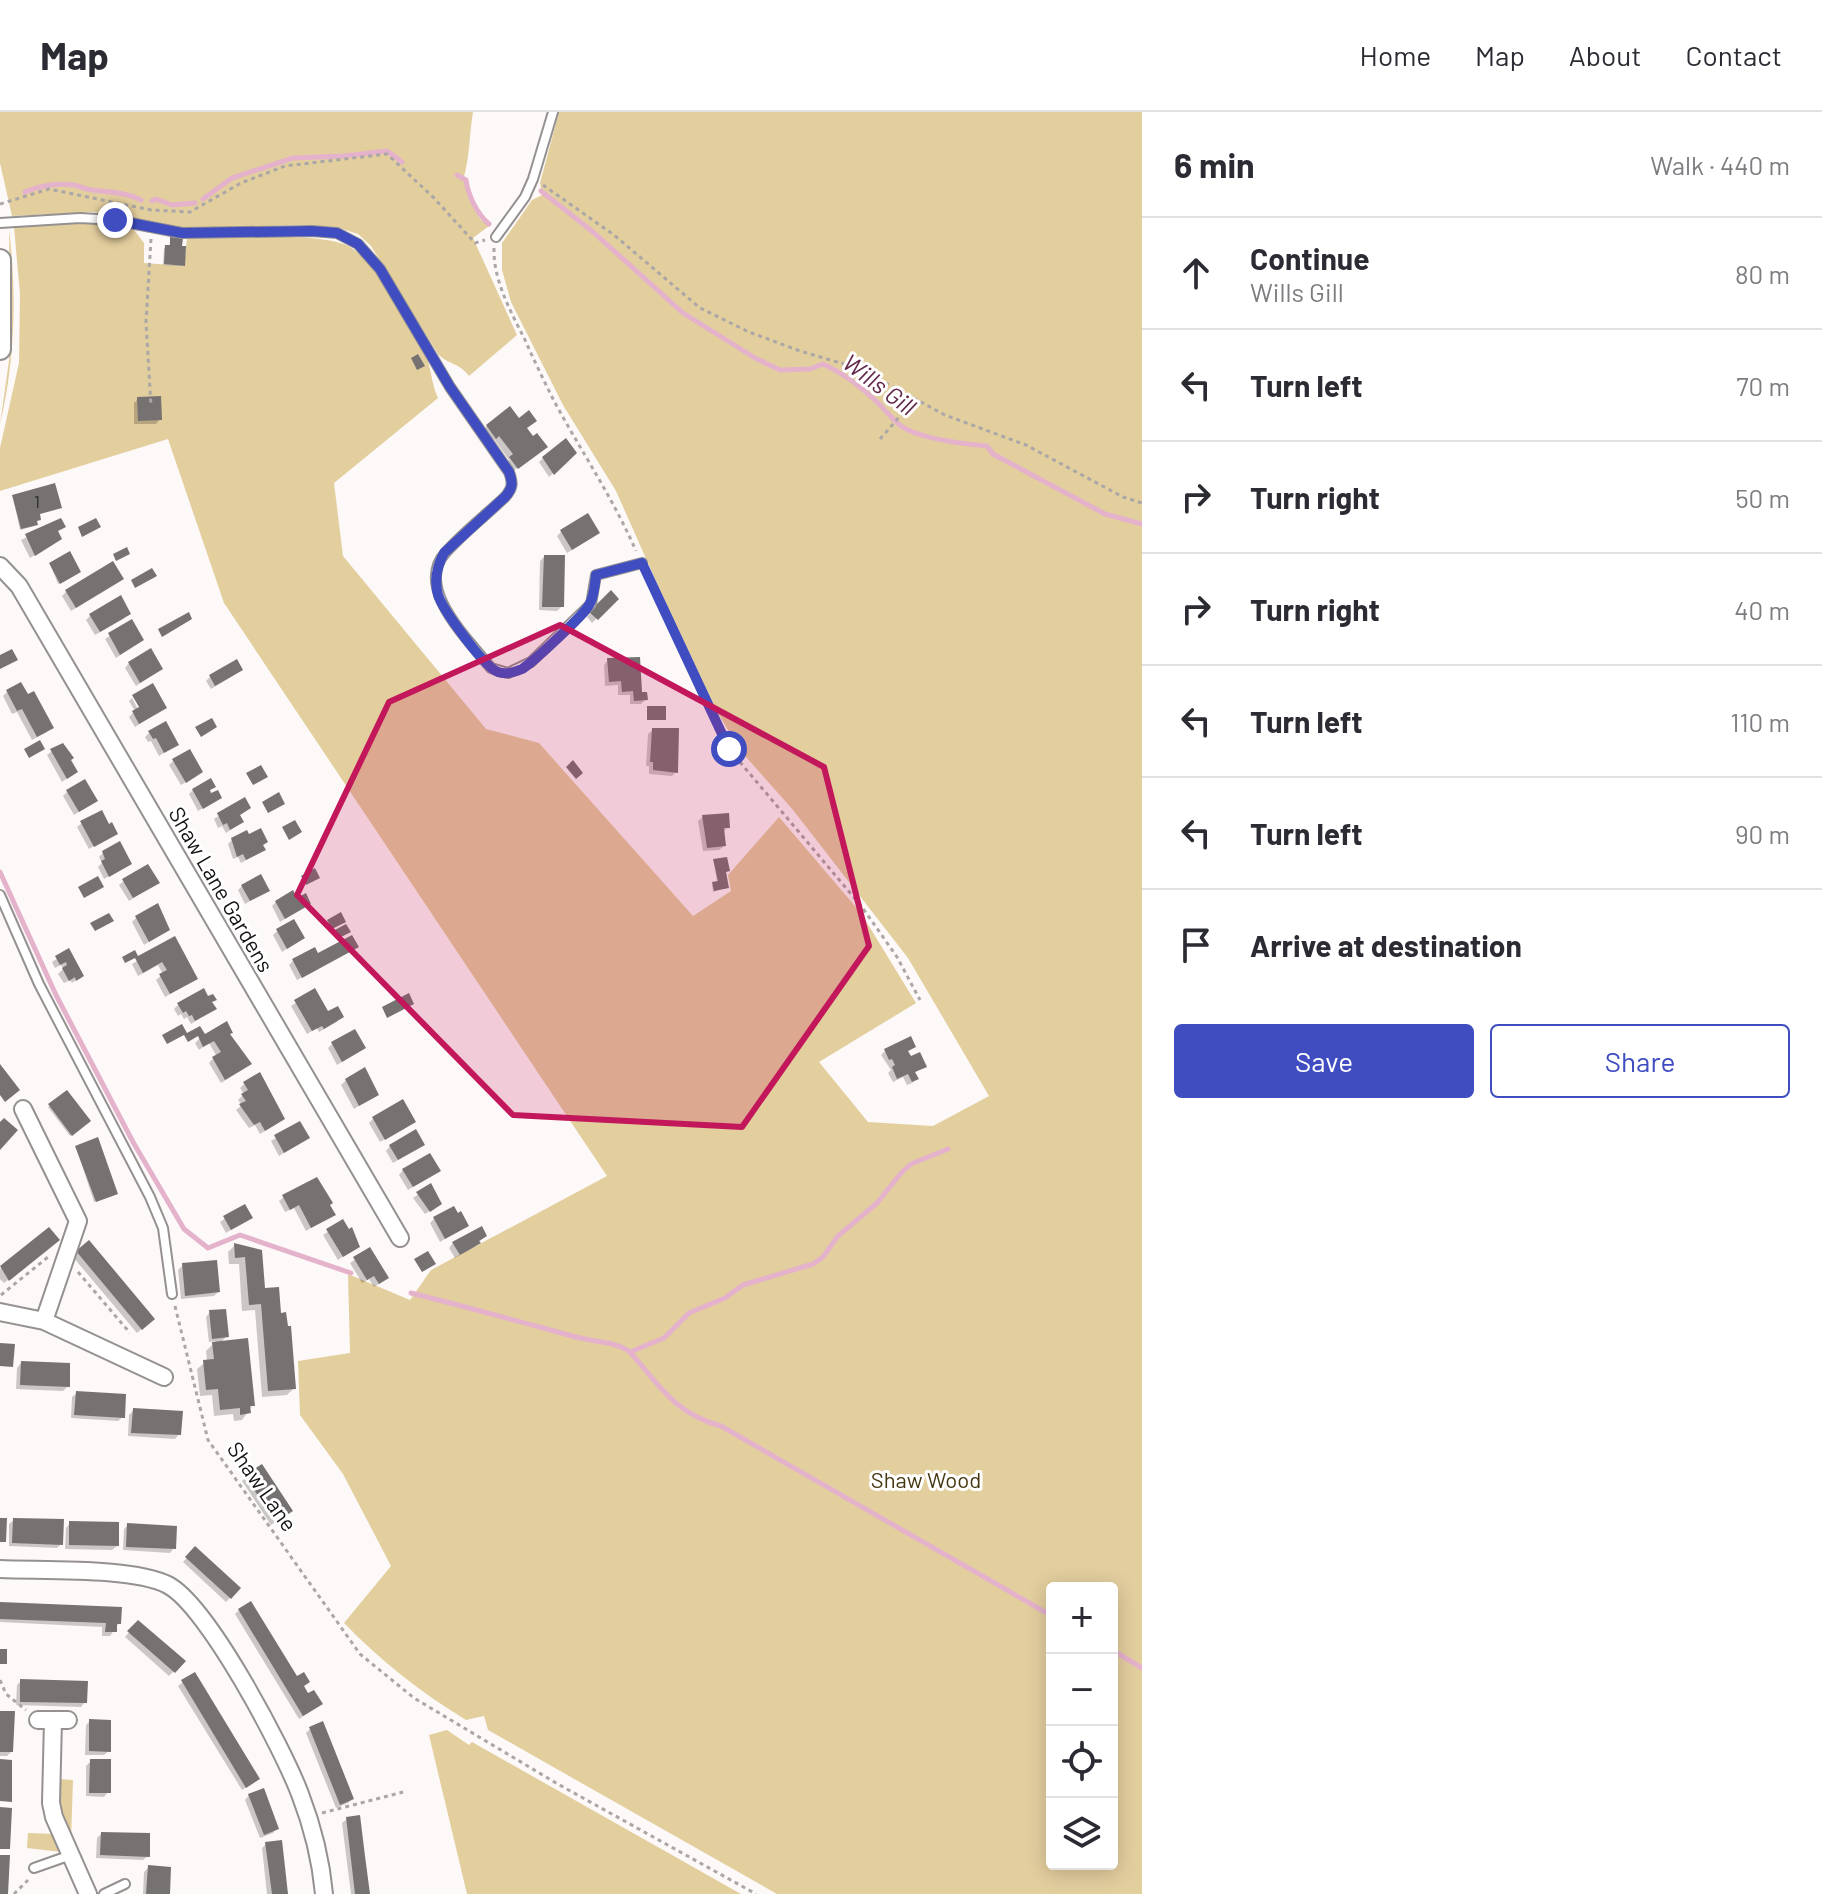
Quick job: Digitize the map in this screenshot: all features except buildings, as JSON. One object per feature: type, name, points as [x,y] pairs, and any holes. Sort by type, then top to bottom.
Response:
[{"type":"street","points":[[0,260],[0,349]]},
{"type":"street","name":"Shaw Lane Gardens","points":[[0,566],[19,586],[400,1238]]},
{"type":"street","points":[[23,1109],[78,1221],[44,1321]]},
{"type":"street","points":[[0,1312],[44,1321],[164,1377]]},
{"type":"street","points":[[0,1569],[142,1575],[170,1586],[186,1598],[215,1637],[290,1769],[310,1821],[324,1894]]},
{"type":"street","points":[[47,1718],[54,1817],[88,1894]]},
{"type":"lane","points":[[496,237],[525,197],[553,112]]},
{"type":"lane","points":[[0,223],[80,218],[115,220],[191,234],[312,231],[337,233],[358,244],[380,269],[450,387],[513,480],[512,489],[505,497],[444,553],[436,579],[438,596],[446,612],[491,668],[508,673],[520,670],[591,604],[596,575],[642,563]]},
{"type":"lane","points":[[0,895],[39,984],[150,1197],[163,1228],[172,1294]]},
{"type":"lane","points":[[34,1868],[71,1855]]},
{"type":"lane","points":[[104,1894],[125,1884]]},
{"type":"path","points":[[0,204],[49,189],[151,210],[190,212],[241,183],[285,166],[387,154],[433,197],[475,243],[496,237],[494,265],[508,305],[555,402],[624,523],[729,749],[862,907],[897,957],[920,1000]]},
{"type":"path","points":[[533,179],[614,235],[700,308],[762,337],[858,368],[945,415],[1026,445],[1123,497],[1142,503]]},
{"type":"path","points":[[151,227],[146,322],[151,406]]},
{"type":"path","points":[[880,439],[915,399]]},
{"type":"path","points":[[0,1296],[54,1253],[66,1257],[130,1333]]},
{"type":"path","name":"Shaw Lane","points":[[172,1294],[208,1440],[360,1654],[427,1706],[556,1783],[756,1894]]},
{"type":"path","points":[[0,1680],[6,1694],[47,1718]]},
{"type":"path","points":[[322,1813],[403,1792]]},
{"type":"path","points":[[14,1894],[24,1887]]},
{"type":"highlighted area","points":[[560,625],[824,767],[869,946],[742,1127],[513,1115],[297,895],[389,702]]},
{"type":"green space","points":[[0,112],[473,112],[463,180],[480,219],[489,226],[473,238],[517,335],[469,376],[438,354],[371,246],[358,234],[336,227],[297,225],[182,229],[94,212],[12,216],[0,163]]},
{"type":"green space","name":"Shaw Wood","points":[[559,112],[1142,112],[1142,1894],[777,1894],[488,1730],[484,1716],[466,1720],[402,1675],[344,1623],[391,1566],[343,1474],[300,1415],[298,1361],[350,1353],[348,1274],[410,1300],[431,1270],[607,1176],[224,603],[168,439],[0,491],[0,448],[19,363],[20,294],[14,227],[70,222],[131,226],[144,243],[144,263],[184,266],[187,238],[272,236],[318,239],[350,247],[361,256],[382,280],[410,325],[427,358],[438,398],[334,483],[343,556],[486,729],[539,743],[693,916],[731,891],[728,875],[779,817],[861,913],[916,1003],[819,1062],[868,1122],[933,1126],[989,1096],[908,958],[793,810],[739,749],[704,689],[616,491],[563,405],[511,302],[502,270],[502,243],[532,200],[542,195],[540,183]]},
{"type":"green space","points":[[9,229],[13,328],[9,376],[0,425],[11,346]]},
{"type":"green space","points":[[447,1730],[741,1894],[467,1894],[429,1735]]},
{"type":"green space","points":[[58,1779],[73,1780],[71,1839],[59,1810]]},
{"type":"green space","points":[[28,1833],[54,1834],[62,1852],[27,1848]]},
{"type":"waterway","name":"Wills Gill","points":[[203,199],[232,178],[293,158],[387,151],[402,162]]},
{"type":"waterway","name":"Wills Gill","points":[[457,175],[466,180],[474,204],[489,224]]},
{"type":"waterway","name":"Wills Gill","points":[[25,192],[43,186],[68,184],[141,200]]},
{"type":"waterway","name":"Wills Gill","points":[[541,191],[593,232],[683,313],[755,358],[780,370],[810,369],[823,364],[860,387],[909,431],[943,440],[987,446],[993,454],[1105,514],[1142,524]]},
{"type":"waterway","name":"Wills Gill","points":[[152,201],[156,199],[172,205],[195,203]]},
{"type":"waterway","points":[[0,872],[56,995],[133,1142],[184,1229],[208,1248],[240,1235],[351,1273]]},
{"type":"waterway","points":[[411,1293],[611,1344],[630,1352],[664,1338],[689,1313],[725,1298],[743,1285],[813,1264],[823,1257],[838,1236],[877,1203],[911,1164],[948,1149]]},
{"type":"waterway","points":[[630,1352],[660,1387],[692,1414],[721,1426],[1046,1613]]},
{"type":"waterway","points":[[1118,1654],[1142,1668]]},
{"type":"route","points":[[115,220],[182,233],[337,233],[358,244],[380,269],[450,387],[513,480],[512,489],[505,497],[444,553],[436,579],[438,596],[446,612],[491,668],[499,673],[520,670],[591,604],[596,575],[642,563],[729,749]]}]
